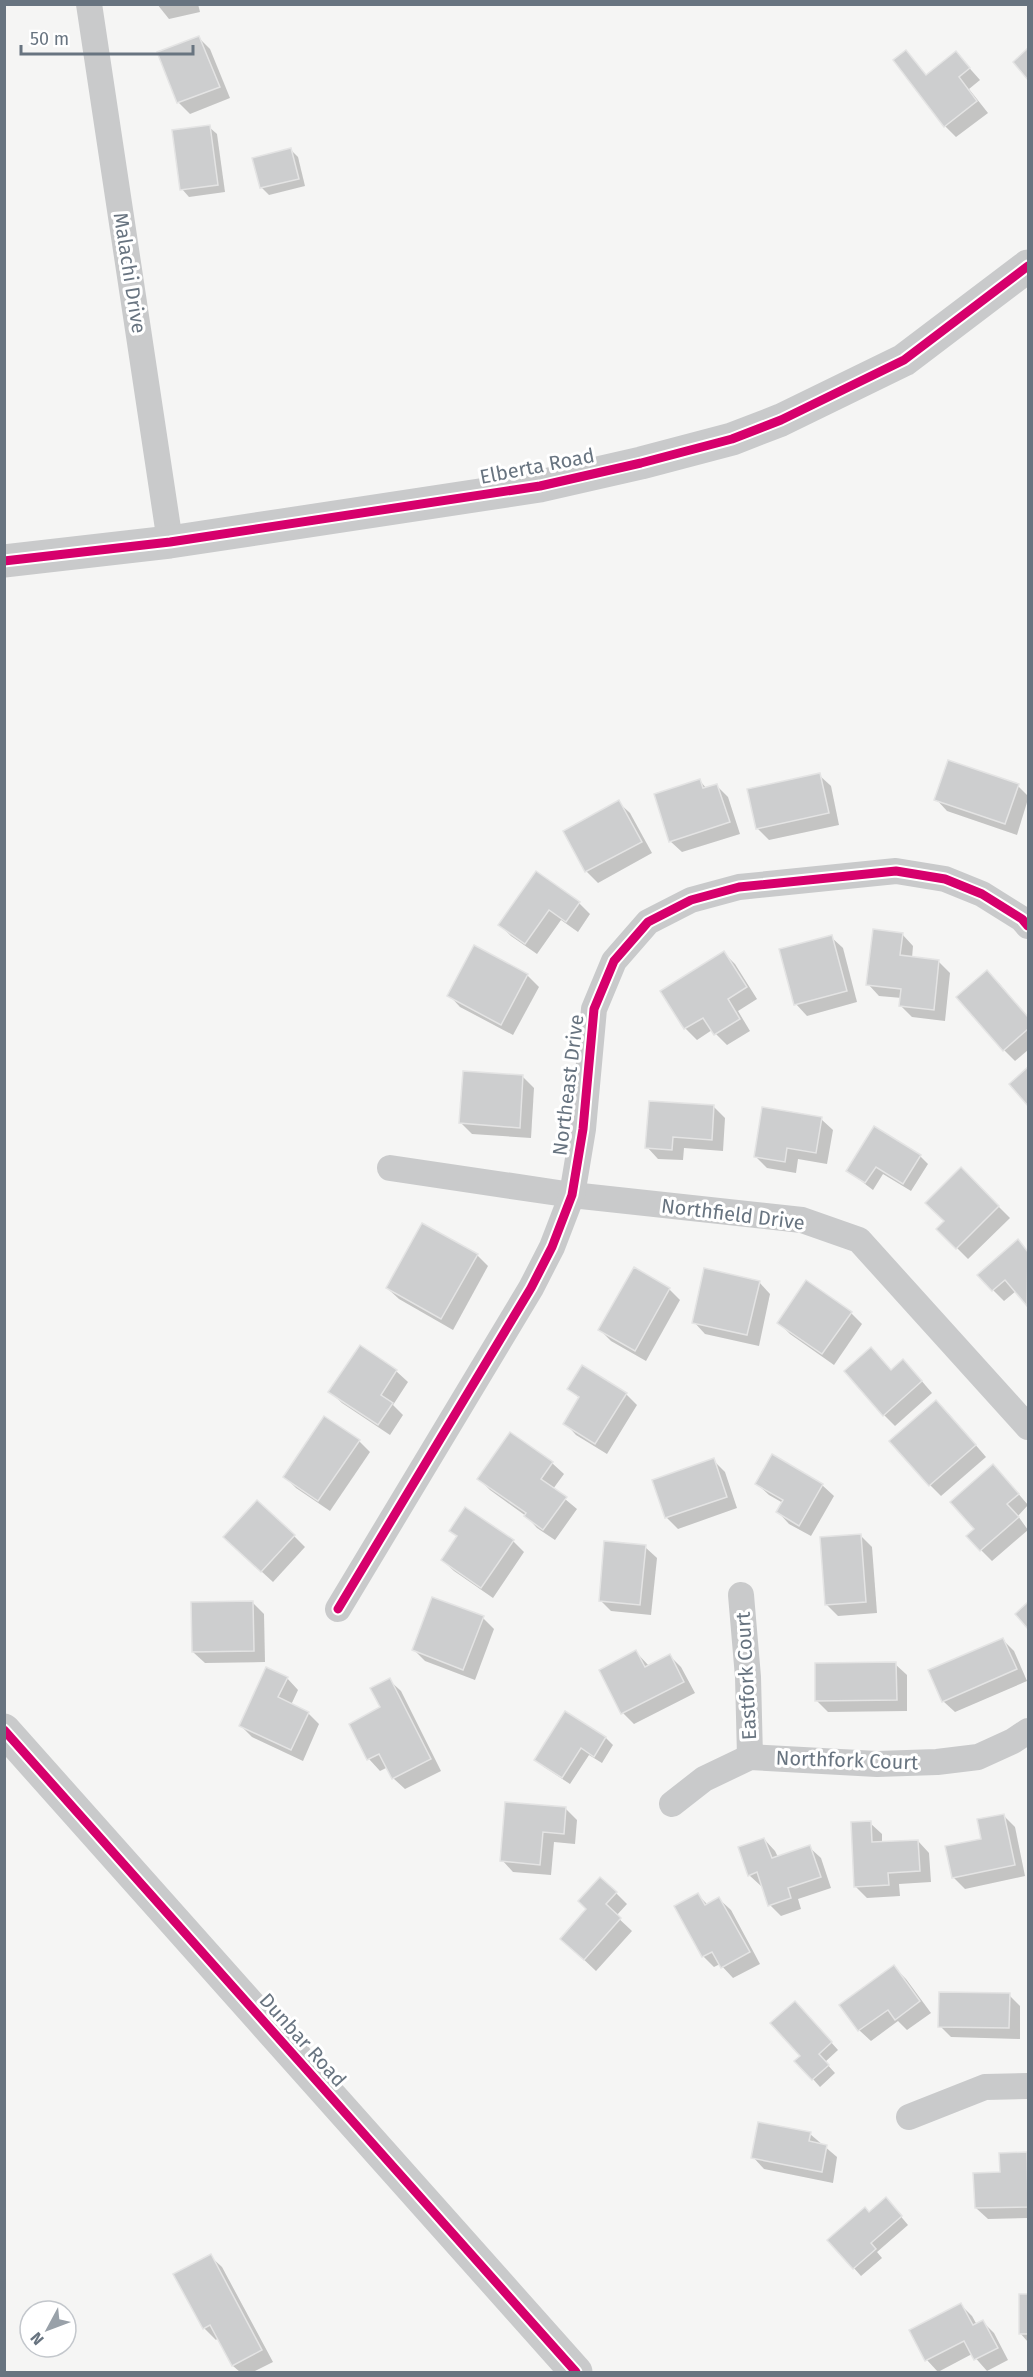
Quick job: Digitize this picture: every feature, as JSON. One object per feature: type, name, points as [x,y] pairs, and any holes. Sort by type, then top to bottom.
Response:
[{"type":"street","name":"Malachi Drive","points":[[89,4],[170,542]]},
{"type":"street","name":"Elberta Road","points":[[4,561],[170,542],[540,486],[732,439],[800,411],[904,360],[1029,266]]},
{"type":"street","name":"Northeast Drive","points":[[338,1609],[531,1288],[552,1247],[572,1195],[583,1129],[594,1010],[614,961],[648,922],[691,900],[739,887],[896,871],[945,879],[982,894],[1022,919],[1029,926]]},
{"type":"street","name":"Northfield Drive","points":[[390,1168],[572,1195],[802,1220],[859,1240],[1029,1427]]},
{"type":"street","name":"Eastfork Court","points":[[741,1595],[748,1677],[750,1757]]},
{"type":"street","name":"Dunbar Road","points":[[4,1730],[576,2373]]},
{"type":"street","name":"Northfork Court","points":[[672,1804],[704,1779],[750,1757],[877,1764],[937,1762],[978,1757],[1029,1731]]},
{"type":"street","points":[[909,2117],[985,2086],[1029,2086]]},
{"type":"building","points":[[199,36],[220,87],[177,103],[157,52]]},
{"type":"building","points":[[1028,48],[1028,80],[1013,62]]},
{"type":"building","points":[[906,50],[926,75],[956,51],[970,68],[959,77],[977,101],[944,127],[893,60]]},
{"type":"building","points":[[210,125],[218,185],[180,190],[172,130]]},
{"type":"building","points":[[291,148],[299,179],[260,188],[252,158]]},
{"type":"building","points":[[948,760],[1019,784],[1005,824],[934,800]]},
{"type":"building","points":[[820,773],[829,813],[756,829],[747,789]]},
{"type":"building","points":[[700,779],[703,788],[717,784],[730,822],[669,842],[654,794]]},
{"type":"building","points":[[619,800],[642,842],[585,872],[563,831]]},
{"type":"building","points":[[536,871],[580,902],[566,922],[549,910],[525,944],[498,925]]},
{"type":"building","points":[[873,929],[903,933],[900,955],[939,960],[934,1010],[899,1006],[901,989],[866,985]]},
{"type":"building","points":[[832,935],[847,991],[794,1005],[779,949]]},
{"type":"building","points":[[474,945],[528,974],[501,1025],[447,996]]},
{"type":"building","points":[[724,951],[747,987],[728,999],[740,1019],[714,1035],[703,1018],[684,1029],[660,991]]},
{"type":"building","points":[[987,970],[1028,1017],[1028,1029],[1003,1051],[956,997]]},
{"type":"building","points":[[1028,1067],[1028,1106],[1009,1084]]},
{"type":"building","points":[[463,1071],[523,1075],[520,1128],[459,1123]]},
{"type":"building","points":[[649,1101],[714,1105],[712,1140],[673,1137],[672,1150],[645,1148]]},
{"type":"building","points":[[762,1107],[822,1117],[816,1153],[787,1148],[785,1162],[754,1157]]},
{"type":"building","points":[[874,1126],[921,1155],[903,1184],[876,1167],[865,1183],[846,1171]]},
{"type":"building","points":[[961,1167],[999,1206],[956,1249],[936,1229],[944,1221],[925,1203]]},
{"type":"building","points":[[422,1223],[478,1254],[441,1319],[386,1288]]},
{"type":"building","points":[[1018,1239],[1028,1252],[1027,1306],[1005,1280],[992,1291],[977,1275]]},
{"type":"building","points":[[634,1267],[670,1288],[635,1351],[598,1330]]},
{"type":"building","points":[[704,1268],[760,1281],[747,1335],[692,1323]]},
{"type":"building","points":[[806,1280],[852,1312],[822,1354],[777,1323]]},
{"type":"building","points":[[360,1345],[397,1370],[381,1395],[393,1403],[378,1425],[328,1392]]},
{"type":"building","points":[[871,1347],[891,1370],[903,1359],[922,1381],[883,1416],[844,1371]]},
{"type":"building","points":[[582,1365],[627,1393],[595,1444],[563,1424],[579,1397],[567,1389]]},
{"type":"building","points":[[936,1400],[976,1445],[929,1486],[889,1441]]},
{"type":"building","points":[[324,1416],[360,1440],[318,1501],[283,1477]]},
{"type":"building","points":[[510,1432],[553,1462],[541,1479],[567,1497],[543,1530],[524,1516],[526,1513],[477,1479]]},
{"type":"building","points":[[772,1454],[823,1484],[799,1526],[776,1512],[783,1500],[755,1484]]},
{"type":"building","points":[[714,1458],[727,1497],[665,1518],[652,1480]]},
{"type":"building","points":[[993,1464],[1019,1494],[1007,1504],[1019,1517],[980,1551],[966,1536],[974,1529],[950,1502]]},
{"type":"building","points":[[257,1500],[295,1535],[261,1572],[223,1537]]},
{"type":"building","points":[[465,1507],[514,1540],[481,1588],[441,1560],[457,1536],[449,1531]]},
{"type":"building","points":[[861,1534],[866,1602],[825,1605],[820,1537]]},
{"type":"building","points":[[604,1541],[646,1545],[640,1605],[599,1601]]},
{"type":"building","points":[[432,1597],[484,1616],[463,1670],[412,1650]]},
{"type":"building","points":[[253,1601],[254,1651],[192,1652],[191,1602]]},
{"type":"building","points":[[1028,1602],[1028,1629],[1015,1614]]},
{"type":"building","points":[[1003,1638],[1017,1669],[942,1702],[928,1670]]},
{"type":"building","points":[[636,1650],[645,1667],[670,1654],[684,1682],[621,1714],[599,1670]]},
{"type":"building","points":[[896,1662],[897,1700],[815,1701],[815,1663]]},
{"type":"building","points":[[266,1667],[288,1677],[278,1697],[309,1712],[291,1750],[239,1726]]},
{"type":"building","points":[[390,1678],[431,1759],[392,1779],[379,1754],[367,1760],[349,1724],[380,1707],[370,1688]]},
{"type":"building","points":[[565,1711],[606,1737],[594,1757],[581,1748],[562,1778],[534,1760]]},
{"type":"building","points":[[505,1802],[566,1807],[564,1834],[543,1832],[540,1865],[500,1861]]},
{"type":"building","points":[[1004,1814],[1015,1865],[952,1878],[945,1846],[981,1839],[977,1819]]},
{"type":"building","points":[[871,1821],[872,1842],[918,1840],[920,1871],[888,1873],[889,1885],[854,1887],[851,1822]]},
{"type":"building","points":[[764,1838],[772,1858],[810,1845],[821,1877],[788,1888],[791,1898],[768,1906],[757,1872],[748,1876],[738,1847]]},
{"type":"building","points":[[600,1877],[617,1892],[606,1904],[621,1918],[584,1960],[560,1939],[586,1909],[578,1901]]},
{"type":"building","points":[[698,1893],[705,1905],[719,1897],[750,1952],[721,1968],[712,1952],[702,1957],[674,1906]]},
{"type":"building","points":[[894,1965],[920,2001],[895,2020],[888,2010],[858,2031],[839,2005]]},
{"type":"building","points":[[939,1992],[1010,1993],[1009,2028],[938,2027]]},
{"type":"building","points":[[795,2001],[832,2042],[819,2054],[829,2065],[812,2080],[794,2061],[800,2056],[770,2023]]},
{"type":"building","points":[[758,2122],[811,2132],[809,2141],[827,2145],[822,2172],[751,2158]]},
{"type":"building","points":[[1027,2152],[1028,2207],[975,2208],[973,2173],[1000,2172],[999,2153]]},
{"type":"building","points":[[886,2197],[902,2216],[871,2243],[876,2249],[853,2269],[827,2240],[865,2207],[869,2212]]},
{"type":"building","points":[[211,2254],[262,2350],[232,2366],[210,2325],[203,2329],[173,2274]]},
{"type":"building","points":[[1019,2294],[1028,2294],[1028,2334],[1019,2334]]},
{"type":"building","points":[[961,2303],[973,2325],[983,2320],[998,2348],[974,2360],[964,2341],[925,2361],[909,2330]]},
{"type":"cycle path","points":[[4,561],[170,542],[540,486],[732,439],[781,420],[904,360],[1028,266]]},
{"type":"cycle path","points":[[338,1609],[531,1288],[552,1247],[572,1195],[583,1129],[594,1009],[614,961],[648,922],[691,900],[739,887],[896,871],[945,879],[982,894],[1022,919],[1028,926]]},
{"type":"cycle path","points":[[4,1730],[576,2372]]}]
